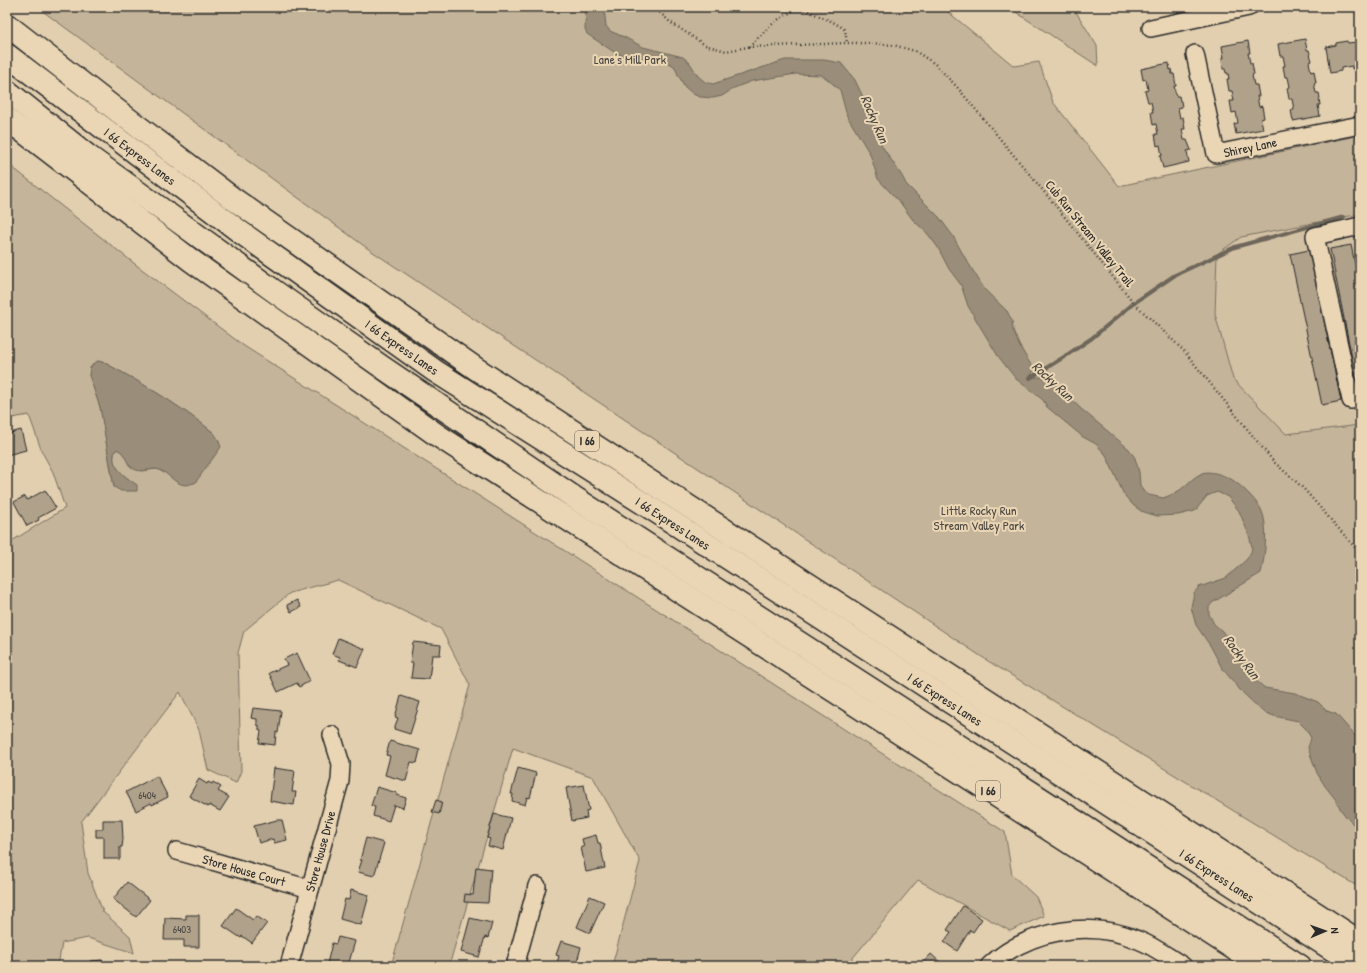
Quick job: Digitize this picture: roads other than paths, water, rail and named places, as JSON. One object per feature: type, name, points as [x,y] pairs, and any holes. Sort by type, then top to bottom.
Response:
[{"type":"highway","name":"I 66","points":[[7,25],[232,198],[475,368],[1360,942]]},
{"type":"highway","name":"I 66 Express Lanes","points":[[7,55],[243,234],[435,371],[646,505],[1358,966]]},
{"type":"highway","points":[[7,91],[88,156],[280,296],[484,437],[585,504],[1300,966]]},
{"type":"highway","name":"I 66","points":[[7,119],[192,261],[438,435],[1261,966]]},
{"type":"street","points":[[1151,28],[1249,7]]},
{"type":"street","name":"Shirey Lane","points":[[1195,54],[1216,154],[1360,125]]},
{"type":"street","points":[[1360,226],[1315,236],[1351,400],[1360,398]]},
{"type":"street","name":"Store House Drive","points":[[289,966],[340,781],[341,764],[332,735]]},
{"type":"street","name":"Store House Court","points":[[177,851],[310,889]]},
{"type":"street","points":[[515,966],[537,886]]},
{"type":"street","points":[[989,966],[1018,945],[1040,936],[1064,931],[1088,929],[1121,934],[1137,939],[1152,946],[1182,966]]},
{"type":"water","name":"Rocky Run","points":[[586,7],[604,7],[606,26],[610,31],[643,47],[683,57],[690,63],[698,76],[705,82],[713,84],[785,60],[824,60],[841,63],[855,80],[872,116],[882,146],[906,184],[939,217],[953,236],[985,290],[1007,311],[1012,321],[1013,330],[1019,345],[1034,370],[1030,377],[1043,377],[1059,386],[1080,408],[1129,449],[1135,458],[1139,472],[1140,485],[1143,491],[1149,495],[1163,498],[1180,490],[1202,473],[1209,472],[1231,479],[1251,497],[1261,509],[1265,524],[1265,550],[1261,573],[1212,603],[1209,607],[1209,614],[1214,624],[1222,631],[1247,663],[1253,672],[1255,680],[1265,688],[1295,693],[1318,702],[1327,711],[1336,714],[1358,739],[1360,744],[1360,854],[1358,848],[1357,828],[1341,810],[1336,800],[1317,773],[1308,748],[1311,738],[1306,729],[1298,721],[1263,712],[1240,690],[1222,668],[1211,647],[1196,625],[1191,607],[1194,593],[1199,587],[1226,578],[1247,559],[1251,552],[1252,547],[1249,535],[1239,511],[1228,497],[1217,492],[1207,496],[1195,511],[1178,515],[1157,516],[1141,511],[1134,506],[1124,495],[1106,455],[1096,444],[1083,437],[1047,407],[1043,400],[1016,379],[998,356],[968,306],[961,285],[949,269],[937,246],[878,179],[870,154],[847,116],[840,90],[826,78],[821,75],[796,74],[752,81],[734,88],[722,96],[713,98],[700,97],[693,94],[685,87],[675,67],[671,64],[643,58],[624,56],[614,52],[587,34],[585,29]]},
{"type":"water","points":[[98,361],[105,363],[161,395],[214,433],[221,447],[195,483],[187,485],[178,483],[164,472],[156,469],[142,471],[134,469],[131,467],[123,454],[117,449],[114,455],[115,464],[121,472],[137,485],[137,491],[121,491],[114,487],[100,407],[89,375],[90,368]]},
{"type":"waterway","points":[[1030,378],[1092,338],[1134,303],[1175,275],[1235,247],[1344,217]]},
{"type":"park label","name":"Lane's Mill Park","points":[[630,59]]},
{"type":"park label","name":"Little Rocky Run Stream Valley Park","points":[[979,518]]}]
